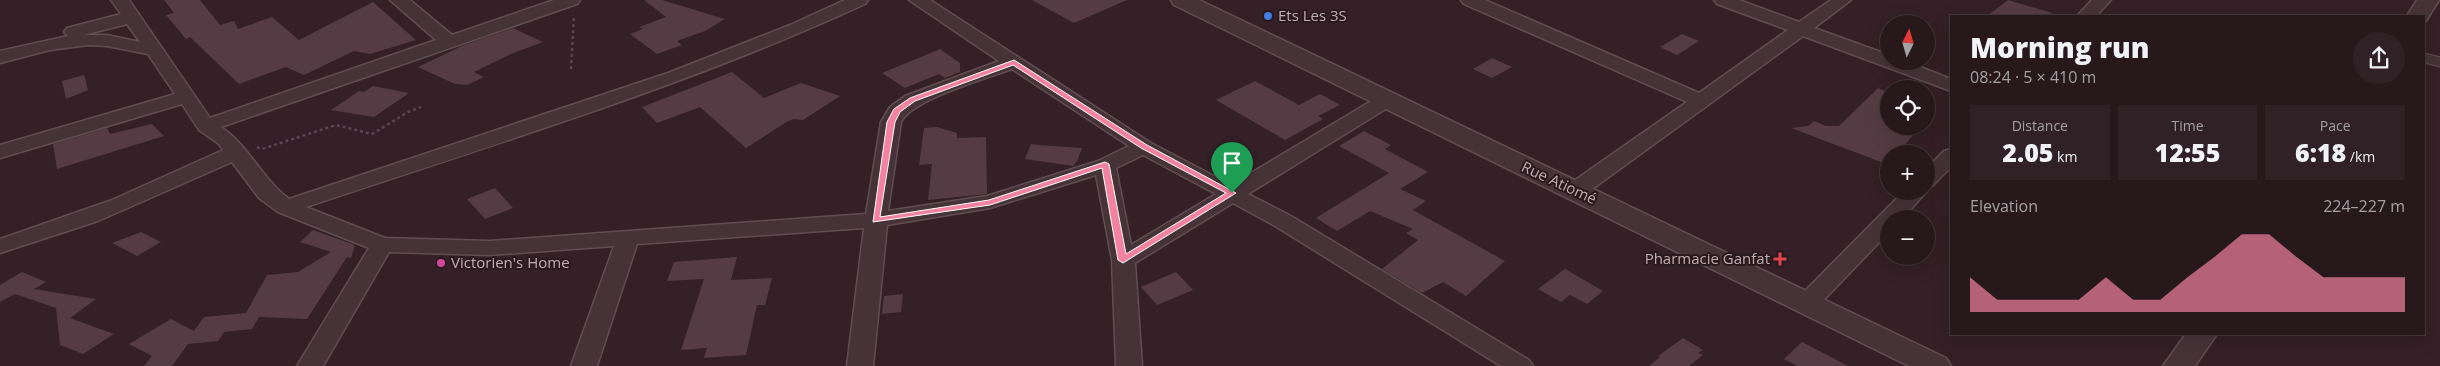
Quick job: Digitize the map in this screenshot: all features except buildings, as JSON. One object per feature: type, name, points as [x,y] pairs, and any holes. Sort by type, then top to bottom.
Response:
[{"type":"street","points":[[120,0],[206,126],[226,140],[268,193],[286,207],[382,245],[490,248],[876,220],[990,202],[1105,164],[1144,147]]},
{"type":"street","points":[[399,0],[448,41]]},
{"type":"street","points":[[286,207],[674,76],[796,29],[859,0]]},
{"type":"street","points":[[918,0],[1144,147],[1283,221],[1520,366]]},
{"type":"street","name":"Rue Atiomé","points":[[1182,0],[1385,102],[1576,190],[1935,366]]},
{"type":"street","points":[[1470,0],[1702,101]]},
{"type":"street","points":[[1724,0],[1950,84]]},
{"type":"street","points":[[1576,190],[1803,30],[1842,0]]},
{"type":"street","points":[[2087,15],[2102,0]]},
{"type":"street","points":[[2419,15],[2428,0]]},
{"type":"street","points":[[206,126],[448,41],[573,4]]},
{"type":"street","points":[[0,50],[132,17]]},
{"type":"street","points":[[0,57],[68,42],[101,40],[138,49],[154,50]]},
{"type":"street","points":[[860,366],[876,220],[891,122],[897,111],[912,100],[1014,62]]},
{"type":"street","points":[[0,152],[186,97]]},
{"type":"street","points":[[1123,260],[1385,102]]},
{"type":"street","points":[[0,246],[58,227],[151,191],[236,152]]},
{"type":"street","points":[[1935,172],[1950,156]]},
{"type":"street","points":[[1105,164],[1123,260],[1129,366]]},
{"type":"street","points":[[1898,210],[1907,200]]},
{"type":"street","points":[[1808,303],[1880,228]]},
{"type":"street","points":[[584,366],[628,239]]},
{"type":"street","points":[[310,366],[382,245]]},
{"type":"street","points":[[2179,366],[2201,335]]},
{"type":"lane","points":[[2425,58],[2440,62]]},
{"type":"path","points":[[571,69],[573,4]]},
{"type":"path","points":[[236,152],[255,146],[262,150],[336,125],[372,134],[408,112],[421,107]]},
{"type":"place","name":"Ets Les 3S","points":[[1268,16]]},
{"type":"place","name":"Pharmacie Ganfat","points":[[1780,259]]},
{"type":"place","name":"Victorien's Home","points":[[441,263]]},
{"type":"route","points":[[1014,62],[1144,147],[1232,193],[1123,260],[1105,164],[990,202],[876,220],[891,122],[897,111],[912,100],[1014,62]]}]
